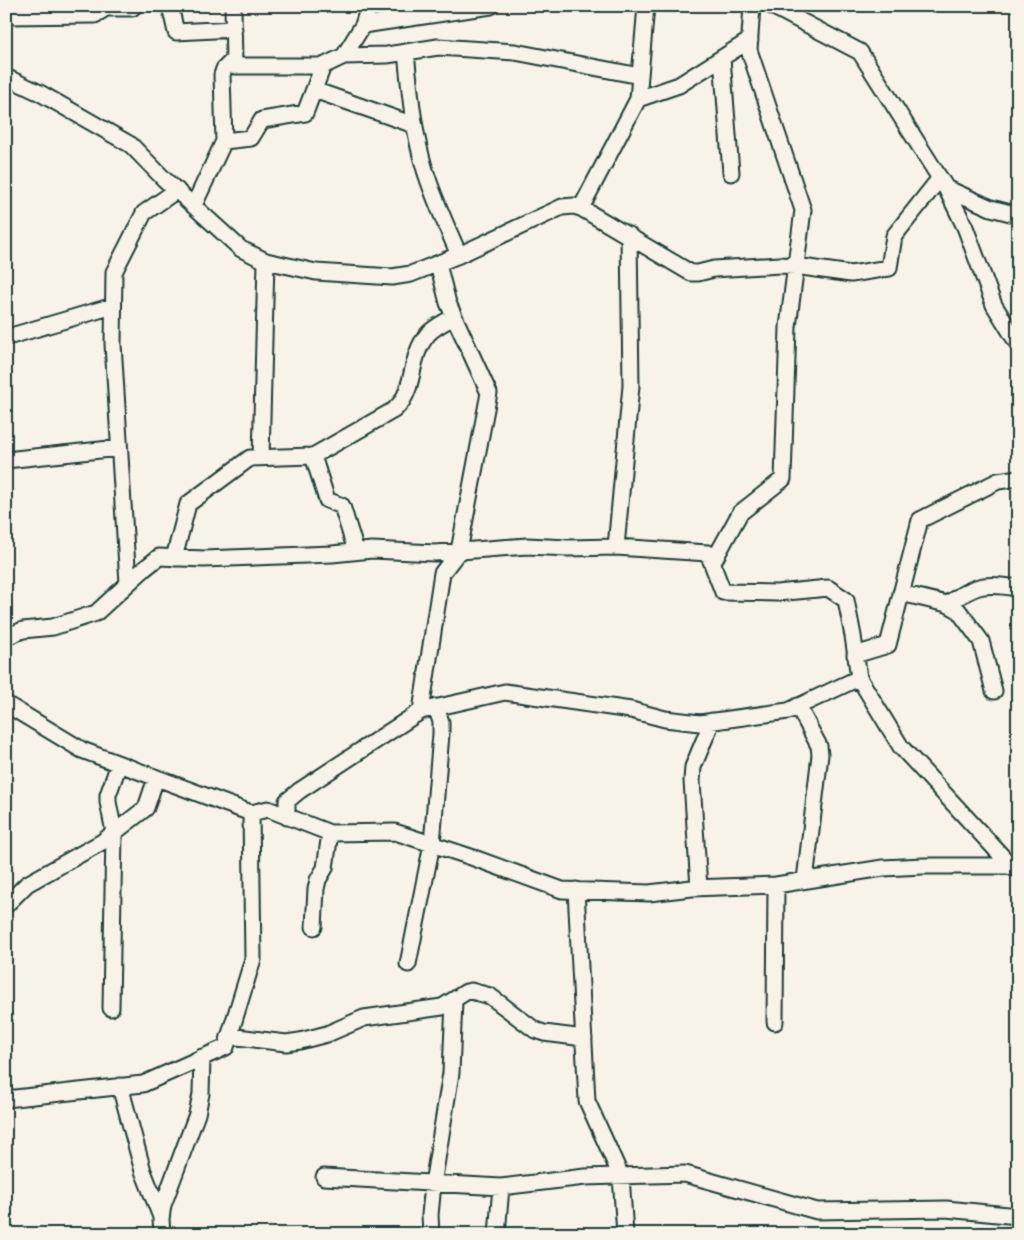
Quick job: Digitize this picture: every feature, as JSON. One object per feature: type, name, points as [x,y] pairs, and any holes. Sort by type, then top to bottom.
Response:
[{"type":"street","points":[[6,16],[95,11],[106,8],[132,8],[134,6]]},
{"type":"street","points":[[170,6],[176,32],[234,29]]},
{"type":"street","points":[[233,6],[234,66],[323,66],[344,56],[387,55],[438,47],[515,52],[640,76]]},
{"type":"street","points":[[344,56],[363,25],[369,6]]},
{"type":"street","points":[[363,25],[492,6]]},
{"type":"street","points":[[581,208],[638,99],[646,6]]},
{"type":"street","points":[[712,564],[740,513],[783,479],[788,327],[803,210],[749,50],[752,6]]},
{"type":"street","points":[[772,6],[860,52],[943,183],[965,227],[994,305],[1018,344]]},
{"type":"street","points":[[638,99],[679,85],[750,40]]},
{"type":"street","points":[[406,52],[414,124],[424,169],[458,255]]},
{"type":"street","points":[[722,58],[731,172]]},
{"type":"street","points":[[194,205],[224,142],[222,75],[224,69],[234,59]]},
{"type":"street","points":[[224,142],[252,138],[262,120],[305,113],[323,66]]},
{"type":"street","points":[[6,77],[40,93],[131,145],[176,190],[241,249],[266,262],[316,272],[392,277],[411,274],[438,264],[562,207],[574,206],[629,235],[691,273],[714,269],[795,266],[852,274],[889,268],[894,236],[943,183]]},
{"type":"street","points":[[314,90],[414,124]]},
{"type":"street","points":[[943,183],[991,208],[1018,215]]},
{"type":"street","points":[[128,582],[112,344],[114,272],[144,213],[176,190]]},
{"type":"street","points":[[616,547],[632,386],[629,235]]},
{"type":"street","points":[[261,458],[266,262]]},
{"type":"street","points":[[421,711],[442,573],[459,551],[489,393],[448,303],[438,264]]},
{"type":"street","points":[[6,336],[113,306]]},
{"type":"street","points":[[174,558],[188,504],[250,458],[312,456],[394,410],[403,400],[416,354],[424,339],[435,328],[454,316]]},
{"type":"street","points":[[6,460],[119,448]]},
{"type":"street","points":[[312,456],[327,500],[342,506],[356,551]]},
{"type":"street","points":[[855,655],[888,646],[920,520],[998,481],[1018,478]]},
{"type":"street","points":[[6,637],[23,630],[52,627],[96,613],[128,582],[160,557],[204,560],[372,550],[435,553],[527,546],[568,548],[616,547],[708,553],[722,592],[776,593],[828,588],[846,600],[858,678],[901,747],[1015,868]]},
{"type":"street","points":[[947,604],[972,588],[979,586],[1000,585],[1018,588]]},
{"type":"street","points":[[902,593],[947,604],[958,610],[982,641],[994,691]]},
{"type":"street","points":[[287,817],[287,801],[289,798],[421,711],[436,707],[506,692],[631,710],[665,719],[700,723],[788,711],[858,678]]},
{"type":"street","points":[[6,704],[82,750],[251,813],[268,809],[330,833],[395,832],[562,890],[649,893],[699,888],[776,885],[883,868],[1008,866],[1015,868]]},
{"type":"street","points":[[798,706],[819,746],[820,755],[805,880]]},
{"type":"street","points":[[408,964],[432,844],[442,734],[441,722],[436,707]]},
{"type":"street","points":[[699,888],[692,781],[693,767],[712,721]]},
{"type":"street","points":[[110,1008],[114,832],[109,811],[108,794],[119,764]]},
{"type":"street","points":[[6,905],[27,884],[102,842],[146,808],[156,778]]},
{"type":"street","points":[[6,1099],[143,1084],[226,1047],[253,959],[251,813]]},
{"type":"street","points":[[314,926],[316,890],[318,880],[325,868],[330,833]]},
{"type":"street","points":[[775,1022],[776,885]]},
{"type":"street","points":[[576,890],[587,1101],[621,1176],[625,1234]]},
{"type":"street","points":[[229,1036],[286,1043],[300,1041],[327,1034],[364,1018],[435,1009],[471,991],[490,996],[536,1030],[544,1033],[584,1038]]},
{"type":"street","points":[[431,1234],[430,1215],[433,1184],[451,1073],[454,1001]]},
{"type":"street","points":[[162,1226],[163,1205],[197,1114],[201,1094],[202,1058]]},
{"type":"street","points":[[120,1086],[143,1171],[162,1226]]},
{"type":"street","points":[[324,1177],[501,1187],[585,1177],[684,1174],[817,1211],[946,1209],[1018,1216]]},
{"type":"street","points":[[496,1234],[501,1187]]}]
